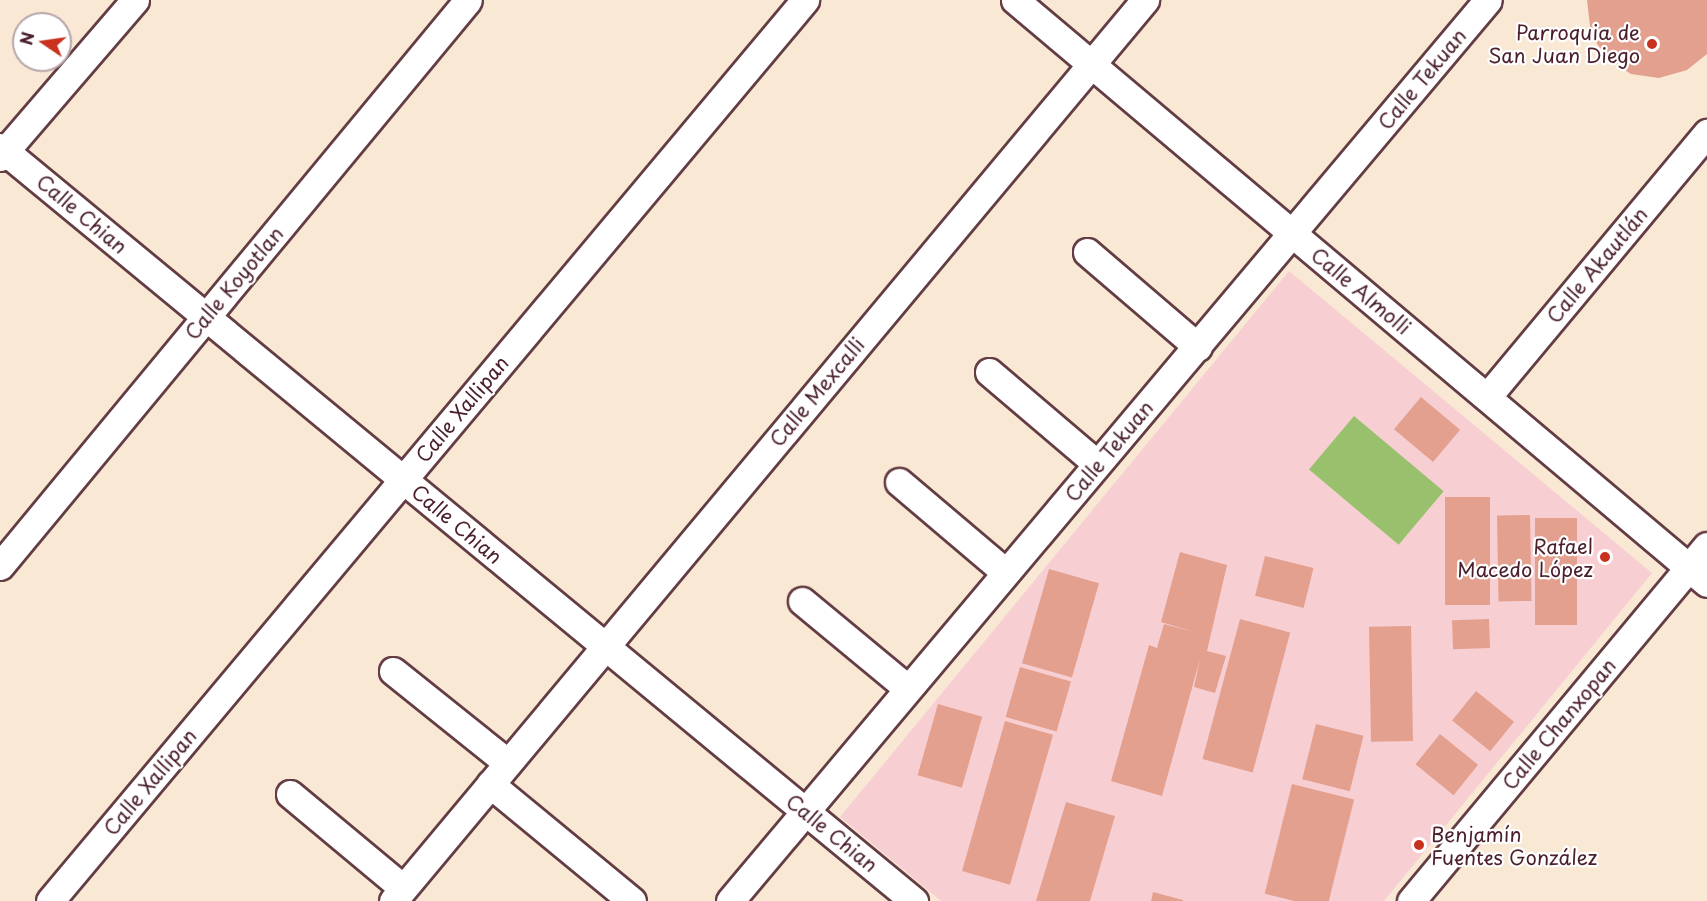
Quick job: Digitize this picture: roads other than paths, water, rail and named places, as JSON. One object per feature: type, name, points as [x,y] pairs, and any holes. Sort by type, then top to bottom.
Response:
[{"type":"street","points":[[2,151],[135,0]]},
{"type":"street","name":"Calle Koyotlan","points":[[0,566],[468,0]]},
{"type":"street","name":"Calle Xallipan","points":[[50,901],[805,0]]},
{"type":"street","name":"Calle Almolli","points":[[1015,0],[1698,575]]},
{"type":"street","name":"Calle Mexcalli","points":[[398,895],[1145,0]]},
{"type":"street","name":"Calle Tekuan","points":[[730,901],[803,810],[1198,347],[1488,0]]},
{"type":"street","name":"Calle Akautlán","points":[[1487,397],[1707,133]]},
{"type":"street","name":"Calle Chian","points":[[2,151],[914,901]]},
{"type":"street","points":[[1087,252],[1198,347]]},
{"type":"street","points":[[989,372],[1097,464]]},
{"type":"street","points":[[899,482],[1005,572]]},
{"type":"street","name":"Calle Chanxopan","points":[[1411,901],[1698,575],[1707,546]]},
{"type":"street","points":[[802,601],[907,688]]},
{"type":"street","points":[[393,671],[508,764]]},
{"type":"street","points":[[490,784],[632,901]]},
{"type":"street","points":[[290,794],[398,895]]},
{"type":"place","name":"Parroquia de San Juan Diego","points":[[1652,44]]},
{"type":"place","name":"Rafael Macedo López","points":[[1605,557]]},
{"type":"place","name":"Benjamín Fuentes González","points":[[1419,845]]}]
